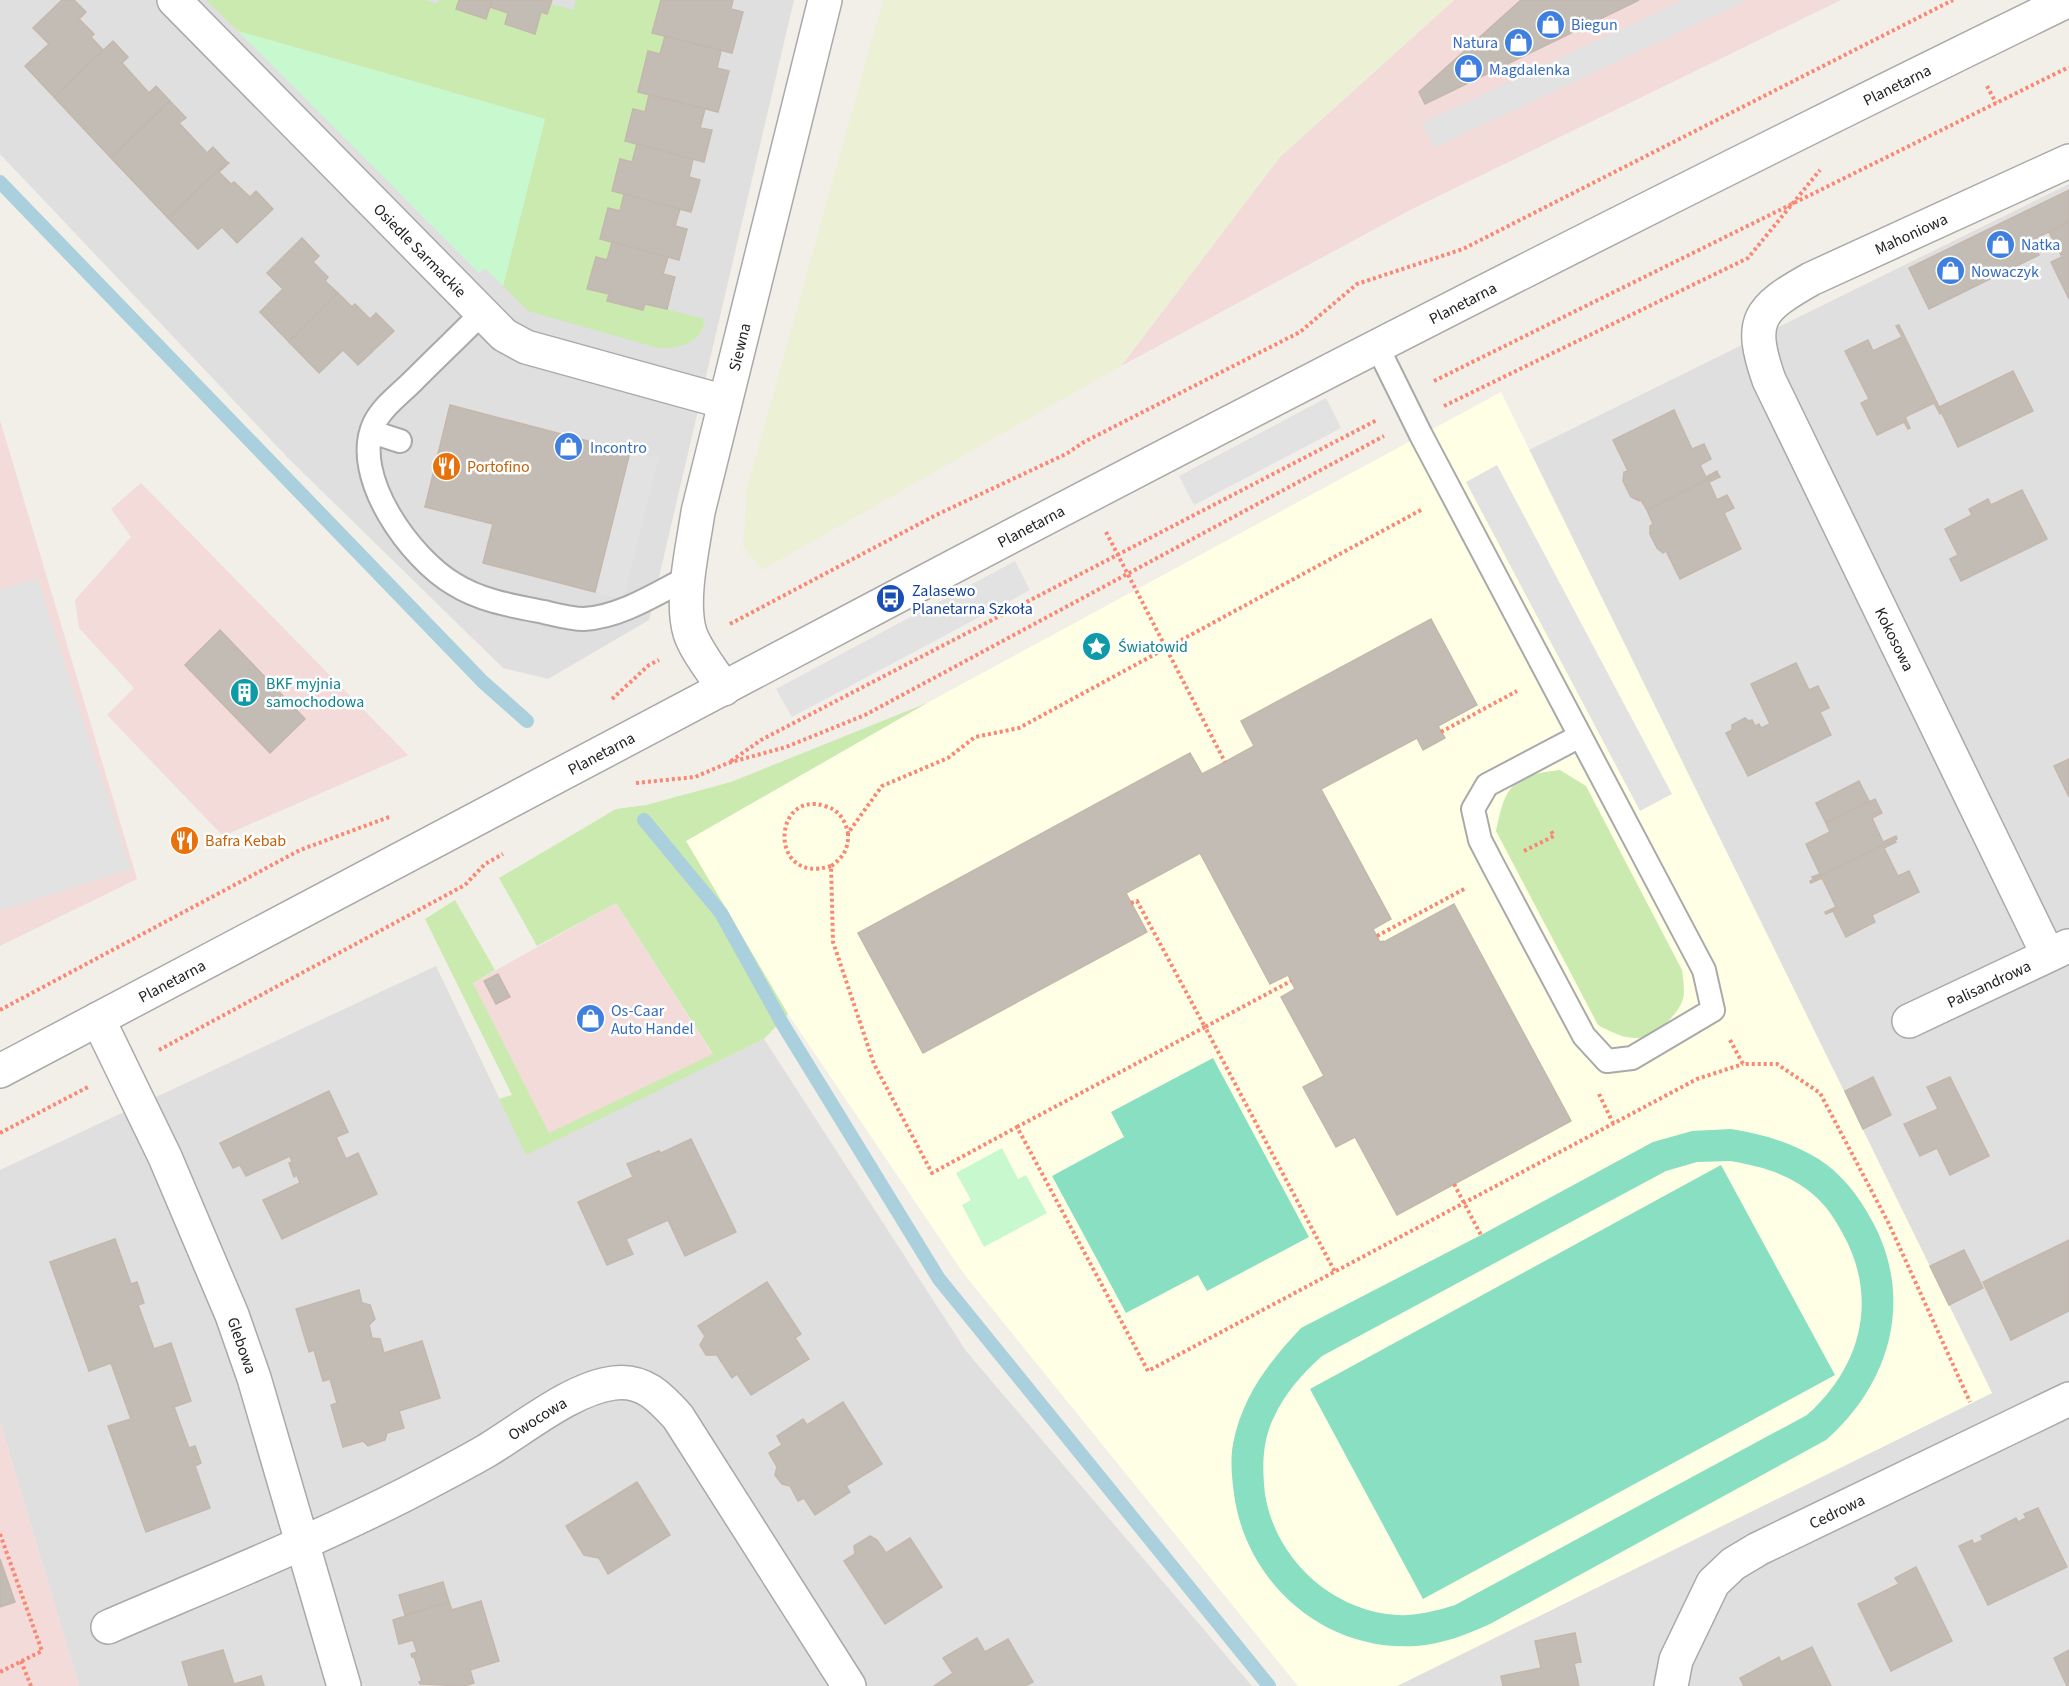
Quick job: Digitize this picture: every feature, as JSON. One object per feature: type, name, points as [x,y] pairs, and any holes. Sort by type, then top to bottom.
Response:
[{"type":"street","name":"Osiedle Sarmackie","points":[[174,0],[504,335],[526,347],[725,402]]},
{"type":"street","name":"Siewna","points":[[724,688],[695,643],[688,625],[686,605],[698,512],[825,0]]},
{"type":"street","name":"Planetarna","points":[[0,1071],[891,599],[1377,346],[1848,108],[2069,0]]},
{"type":"street","name":"Mahoniowa","points":[[1761,318],[1781,296],[1812,279],[2069,161]]},
{"type":"street","name":"Kokosowa","points":[[1761,318],[1759,350],[1769,380],[2059,950]]},
{"type":"street","name":"Palisandrowa","points":[[1909,1021],[2059,950]]},
{"type":"street","name":"Glebowa","points":[[98,1019],[170,1168],[232,1315],[254,1378],[344,1686]]},
{"type":"street","name":"Owocowa","points":[[108,1627],[406,1494],[486,1451],[568,1400],[592,1388],[631,1382],[648,1389],[663,1400],[678,1417],[849,1686]]},
{"type":"street","name":"Cedrowa","points":[[1671,1686],[1676,1660],[1713,1583],[1733,1564],[1758,1549],[2069,1399]]},
{"type":"lane","points":[[481,314],[393,401],[381,414],[372,432],[369,451],[373,476],[391,519],[401,534],[445,579],[466,591],[498,603],[581,619],[617,612],[689,577]]},
{"type":"lane","points":[[1377,346],[1452,493],[1548,675],[1580,735],[1704,970],[1713,1010],[1632,1058],[1606,1061],[1584,1036],[1480,840],[1473,809],[1487,785],[1580,735]]},
{"type":"lane","points":[[372,432],[400,441]]},
{"type":"path","points":[[606,705],[649,665],[695,643],[936,515],[1066,454],[1084,442],[1300,332],[1356,284],[1463,249],[1945,2],[1953,0]]},
{"type":"path","points":[[1982,78],[1996,104]]},
{"type":"path","points":[[848,833],[882,786],[948,758],[975,737],[1019,728],[1452,493]]},
{"type":"path","points":[[1128,574],[1225,762]]},
{"type":"path","points":[[1441,732],[1548,675]]},
{"type":"path","points":[[631,783],[695,777],[728,763]]},
{"type":"path","points":[[820,804],[830,807],[846,823],[849,842],[841,858],[831,866],[820,869],[809,868],[799,864],[791,857],[783,837],[785,826],[799,809],[820,804]]},
{"type":"path","points":[[0,1010],[300,850],[399,813]]},
{"type":"path","points":[[0,1133],[122,1070],[465,885],[485,864],[506,853]]},
{"type":"path","points":[[831,866],[833,942],[874,1064],[932,1173],[1291,981]]},
{"type":"path","points":[[1377,936],[1497,872]]},
{"type":"path","points":[[1131,903],[1137,900],[1335,1272]]},
{"type":"path","points":[[1713,1010],[1743,1064]]},
{"type":"path","points":[[1017,1127],[1148,1371],[1697,1079],[1743,1064],[1777,1064],[1820,1093],[1889,1224],[1971,1404]]},
{"type":"path","points":[[1454,1184],[1481,1235]]},
{"type":"path","points":[[0,1534],[42,1651],[0,1672]]},
{"type":"path","points":[[21,1661],[31,1686]]},
{"type":"shaded area","points":[[0,0],[794,0],[649,620],[548,679],[503,668],[290,460],[0,154]]},
{"type":"shaded area","points":[[883,0],[1454,0],[1280,157],[1121,366],[762,570],[743,547],[747,488]]},
{"type":"shaded area","points":[[1454,0],[1841,0],[1412,209],[1121,366],[1280,157]]},
{"type":"shaded area","points":[[1683,0],[1748,0],[1434,148],[1422,123]]},
{"type":"shaded area","points":[[2069,184],[2069,1686],[1397,1686],[1992,1393],[1529,450]]},
{"type":"shaded area","points":[[1501,392],[1992,1393],[1397,1686],[1298,1686],[964,1274],[788,1014],[686,841],[927,703]]},
{"type":"shaded area","points":[[1326,398],[1341,428],[1194,505],[1179,476]]},
{"type":"shaded area","points":[[0,420],[137,879],[0,946]]},
{"type":"shaded area","points":[[630,452],[659,458],[623,599],[595,592]]},
{"type":"shaded area","points":[[1497,465],[1672,794],[1640,811],[1466,482]]},
{"type":"shaded area","points":[[141,483],[408,755],[223,836],[107,715],[134,688],[79,628],[75,600],[131,537],[111,509]]},
{"type":"shaded area","points":[[1015,561],[1030,590],[792,717],[776,689]]},
{"type":"shaded area","points":[[37,578],[131,869],[0,911],[0,590]]},
{"type":"shaded area","name":"Os-Caar Auto Handel","points":[[616,903],[713,1055],[548,1134],[473,983]]},
{"type":"shaded area","points":[[436,966],[526,1154],[764,1039],[966,1351],[1252,1686],[79,1686],[0,1422],[0,1170]]},
{"type":"shaded area","points":[[0,1422],[79,1686],[0,1686]]},
{"type":"green space","points":[[206,0],[425,0],[437,4],[439,0],[459,0],[456,9],[486,18],[490,7],[508,13],[505,24],[535,34],[541,12],[547,14],[551,4],[573,10],[576,0],[661,0],[653,33],[665,36],[660,54],[648,51],[638,91],[649,95],[645,112],[633,109],[625,140],[637,144],[632,162],[620,159],[612,190],[624,194],[620,211],[608,209],[600,239],[612,242],[607,260],[596,257],[587,289],[609,294],[608,301],[643,310],[645,304],[705,319],[699,334],[682,346],[658,348],[528,311],[503,286],[545,119],[238,31]]},
{"type":"green space","points":[[238,31],[545,119],[503,286],[485,268],[479,273]]},
{"type":"green space","points":[[927,703],[686,841],[788,1014],[764,1039],[526,1155],[499,1099],[512,1095],[425,919],[455,900],[495,970],[473,983],[549,1133],[713,1054],[616,903],[537,946],[499,878],[616,809],[646,805],[731,782]]},
{"type":"green space","points":[[1560,770],[1586,786],[1682,970],[1684,992],[1680,1006],[1663,1026],[1647,1036],[1631,1038],[1598,1025],[1496,831],[1503,803],[1513,786],[1531,775]]},
{"type":"green space","points":[[1213,1058],[1309,1237],[1207,1291],[1198,1275],[1126,1313],[1052,1176],[1124,1137],[1111,1112]]},
{"type":"green space","points":[[1731,1129],[1776,1139],[1797,1147],[1817,1158],[1841,1177],[1871,1219],[1884,1249],[1892,1278],[1893,1308],[1889,1337],[1880,1366],[1867,1392],[1848,1417],[1826,1440],[1490,1624],[1463,1635],[1426,1645],[1382,1645],[1350,1637],[1321,1624],[1295,1606],[1273,1583],[1255,1556],[1241,1526],[1232,1476],[1233,1444],[1243,1411],[1258,1381],[1278,1354],[1301,1328],[1481,1235],[1653,1142],[1692,1131]],"holes":[[[1697,1162],[1742,1163],[1787,1177],[1807,1189],[1838,1224],[1854,1258],[1860,1283],[1862,1307],[1859,1331],[1852,1354],[1840,1376],[1826,1396],[1807,1415],[1455,1605],[1412,1615],[1373,1611],[1329,1592],[1310,1577],[1294,1559],[1271,1517],[1265,1494],[1263,1465],[1267,1436],[1278,1408],[1295,1384],[1322,1356],[1666,1171]]]},
{"type":"green space","points":[[1002,1148],[1018,1179],[1026,1175],[1047,1213],[984,1247],[962,1205],[971,1200],[956,1173]]},
{"type":"green space","points":[[1721,1165],[1835,1375],[1423,1599],[1310,1389]]},
{"type":"building","points":[[62,0],[74,0],[86,12],[79,19],[94,34],[91,37],[103,50],[54,97],[25,66],[49,44],[33,28]]},
{"type":"building","points":[[459,0],[492,0],[486,19],[456,9]]},
{"type":"building","points":[[492,0],[552,0],[547,14],[541,12],[535,34],[505,24],[508,13],[490,7]]},
{"type":"building","points":[[661,0],[733,0],[731,9],[743,12],[732,53],[652,33]]},
{"type":"building","points":[[1521,0],[1639,0],[1425,104],[1419,92]]},
{"type":"building","points":[[665,36],[721,51],[717,68],[729,71],[718,112],[638,92],[648,51],[660,54]]},
{"type":"building","points":[[113,41],[128,57],[122,63],[149,93],[156,86],[170,101],[111,158],[54,97]]},
{"type":"building","points":[[649,95],[705,109],[700,128],[712,130],[704,162],[625,141],[633,109],[645,112]]},
{"type":"building","points":[[170,101],[186,118],[179,123],[207,153],[213,147],[227,162],[168,218],[111,158]]},
{"type":"building","points":[[637,144],[693,159],[689,177],[700,180],[691,212],[612,191],[620,159],[632,162]]},
{"type":"building","points":[[227,162],[229,163],[219,172],[231,184],[234,182],[250,197],[256,191],[273,209],[237,243],[222,227],[198,249],[168,218]]},
{"type":"building","points":[[2069,190],[2069,222],[2032,240],[2039,255],[1929,309],[1909,268]]},
{"type":"building","points":[[624,194],[680,209],[675,226],[687,229],[679,260],[600,239],[608,208],[620,211]]},
{"type":"building","points":[[2069,222],[2069,299],[2051,262],[2062,257],[2049,232]]},
{"type":"building","points":[[302,238],[319,256],[313,262],[328,277],[325,281],[338,293],[289,342],[260,312],[283,289],[267,273]]},
{"type":"building","points":[[612,242],[668,257],[663,274],[675,277],[667,309],[645,304],[643,310],[607,301],[609,294],[587,289],[596,257],[607,260]]},
{"type":"building","points":[[338,293],[352,307],[355,304],[370,319],[376,313],[394,331],[358,365],[343,350],[319,373],[289,342]]},
{"type":"building","points":[[1899,325],[1942,413],[1940,414],[1934,403],[1905,417],[1910,428],[1908,429],[1904,422],[1877,435],[1861,403],[1869,399],[1845,351],[1868,340],[1873,351],[1902,337],[1896,326]]},
{"type":"building","points":[[2013,371],[2033,411],[1958,447],[1939,407]]},
{"type":"building","points":[[450,405],[630,452],[595,592],[483,563],[493,524],[425,507]]},
{"type":"building","points":[[1674,410],[1692,449],[1704,444],[1711,459],[1700,465],[1706,477],[1717,471],[1718,474],[1647,510],[1641,500],[1631,497],[1623,481],[1624,472],[1628,471],[1613,440]]},
{"type":"building","points":[[1718,474],[1720,477],[1709,482],[1717,500],[1727,495],[1734,508],[1724,513],[1741,549],[1680,579],[1666,551],[1663,553],[1657,548],[1650,534],[1650,526],[1653,524],[1647,510]]},
{"type":"building","points":[[2022,490],[2047,539],[1961,581],[1950,559],[1958,555],[1945,529],[1972,515],[1969,509],[1988,499],[1991,505]]},
{"type":"building","points":[[1431,619],[1477,705],[1438,726],[1445,738],[1423,750],[1417,738],[1321,789],[1391,919],[1373,929],[1380,942],[1384,942],[1454,904],[1571,1121],[1397,1215],[1355,1137],[1336,1147],[1303,1087],[1324,1076],[1281,997],[1295,989],[1288,975],[1270,984],[1200,853],[1126,893],[1147,932],[923,1053],[858,933],[1190,753],[1202,774],[1225,762],[1254,746],[1241,721]]},
{"type":"building","name":"BKF myjnia samochodowa","points":[[220,630],[305,719],[270,753],[185,665]]},
{"type":"building","points":[[1796,663],[1809,690],[1818,686],[1829,708],[1820,712],[1831,735],[1748,776],[1726,733],[1732,730],[1732,725],[1745,718],[1752,720],[1755,726],[1759,724],[1761,728],[1770,724],[1751,684]]},
{"type":"building","points":[[2069,759],[2069,797],[2054,766]]},
{"type":"building","points":[[1859,781],[1869,801],[1826,823],[1816,803]]},
{"type":"building","points":[[1875,799],[1882,813],[1872,818],[1883,842],[1896,836],[1897,839],[1813,880],[1812,877],[1820,874],[1806,844],[1830,832],[1826,823]]},
{"type":"building","points":[[1894,840],[1896,842],[1884,848],[1898,876],[1909,871],[1919,892],[1872,915],[1875,922],[1846,937],[1833,911],[1826,914],[1825,912],[1836,907],[1822,878],[1811,883],[1810,881]]},
{"type":"building","points":[[498,974],[510,997],[496,1004],[484,981]]},
{"type":"building","points":[[1873,1077],[1891,1115],[1863,1129],[1845,1091]]},
{"type":"building","points":[[1950,1077],[1989,1156],[1950,1175],[1937,1148],[1920,1156],[1904,1124],[1938,1109],[1927,1087]]},
{"type":"building","points":[[329,1091],[348,1132],[336,1137],[346,1159],[358,1153],[377,1194],[282,1239],[263,1200],[300,1183],[297,1175],[294,1177],[289,1163],[292,1162],[290,1156],[246,1176],[240,1165],[233,1168],[220,1143]]},
{"type":"building","points":[[691,1139],[736,1232],[685,1256],[668,1220],[626,1239],[633,1254],[607,1265],[578,1202],[633,1177],[627,1164],[659,1151],[661,1153]]},
{"type":"building","points":[[115,1239],[131,1284],[137,1282],[144,1303],[138,1305],[154,1349],[171,1343],[191,1401],[174,1407],[189,1448],[195,1446],[201,1463],[195,1466],[210,1508],[146,1532],[108,1426],[131,1419],[111,1363],[89,1371],[50,1262]]},
{"type":"building","points":[[2069,1240],[2069,1311],[2011,1340],[1983,1282]]},
{"type":"building","points":[[1964,1250],[1983,1288],[1949,1305],[1930,1266]]},
{"type":"building","points":[[767,1282],[801,1334],[795,1338],[809,1359],[751,1395],[737,1374],[732,1378],[717,1355],[706,1355],[700,1345],[705,1336],[698,1326]]},
{"type":"building","points":[[359,1290],[362,1303],[370,1305],[375,1319],[369,1325],[372,1338],[380,1339],[384,1353],[422,1341],[440,1398],[399,1411],[404,1428],[387,1433],[385,1440],[368,1446],[363,1441],[343,1447],[331,1405],[337,1403],[330,1379],[323,1381],[314,1350],[309,1352],[296,1309]]},
{"type":"building","points":[[843,1402],[882,1464],[846,1486],[850,1492],[815,1515],[804,1498],[798,1501],[790,1486],[782,1484],[775,1475],[777,1467],[769,1453],[782,1445],[777,1436],[803,1419],[807,1425]]},
{"type":"building","points":[[637,1482],[670,1535],[608,1574],[599,1558],[584,1555],[566,1526]]},
{"type":"building","points":[[2038,1508],[2067,1567],[1988,1605],[1959,1546],[1972,1540],[1974,1544],[1983,1540],[1981,1536],[2016,1518],[2018,1522],[2026,1518],[2024,1514]]},
{"type":"building","points":[[870,1536],[877,1540],[886,1553],[910,1538],[942,1587],[885,1624],[844,1561],[855,1554],[854,1546]]},
{"type":"building","points":[[0,1559],[15,1602],[0,1607]]},
{"type":"building","points":[[1916,1567],[1952,1641],[1891,1671],[1858,1604],[1899,1584],[1895,1578]]},
{"type":"building","points":[[443,1582],[449,1602],[405,1615],[399,1595]]},
{"type":"building","points":[[481,1601],[499,1661],[470,1670],[474,1683],[464,1686],[420,1684],[419,1682],[422,1681],[411,1654],[417,1652],[413,1640],[399,1644],[393,1620],[449,1602],[452,1610]]},
{"type":"building","points":[[1575,1633],[1581,1662],[1574,1663],[1579,1686],[1503,1686],[1501,1676],[1541,1668],[1535,1641]]},
{"type":"building","points":[[977,1638],[985,1652],[1008,1639],[1033,1682],[1025,1686],[934,1686],[953,1673],[943,1658]]},
{"type":"building","points":[[1812,1647],[1831,1686],[1744,1686],[1740,1678],[1779,1657],[1781,1662]]},
{"type":"building","points":[[223,1650],[234,1684],[261,1676],[264,1686],[189,1686],[182,1662]]},
{"type":"building","points":[[2069,1650],[2069,1686],[2067,1686],[2054,1658]]},
{"type":"waterway","points":[[0,182],[483,682],[527,721]]},
{"type":"waterway","points":[[644,820],[721,913],[782,1023],[939,1279],[1269,1686]]},
{"type":"place","name":"Biegun","points":[[1550,24]]},
{"type":"place","name":"Natura","points":[[1519,42]]},
{"type":"place","name":"Magdalenka","points":[[1468,69]]},
{"type":"place","name":"Natka","points":[[2000,244]]},
{"type":"place","name":"Nowaczyk","points":[[1950,271]]},
{"type":"place","name":"Incontro","points":[[569,447]]},
{"type":"place","name":"Portofino","points":[[446,466]]},
{"type":"place","name":"Zalasewo Planetarna Szkoła","points":[[891,599]]},
{"type":"place","name":"Światowid","points":[[1097,646]]},
{"type":"place","name":"BKF myjnia samochodowa","points":[[245,692]]},
{"type":"place","name":"Bafra Kebab","points":[[184,840]]},
{"type":"place","name":"Os-Caar Auto Handel","points":[[590,1019]]}]
